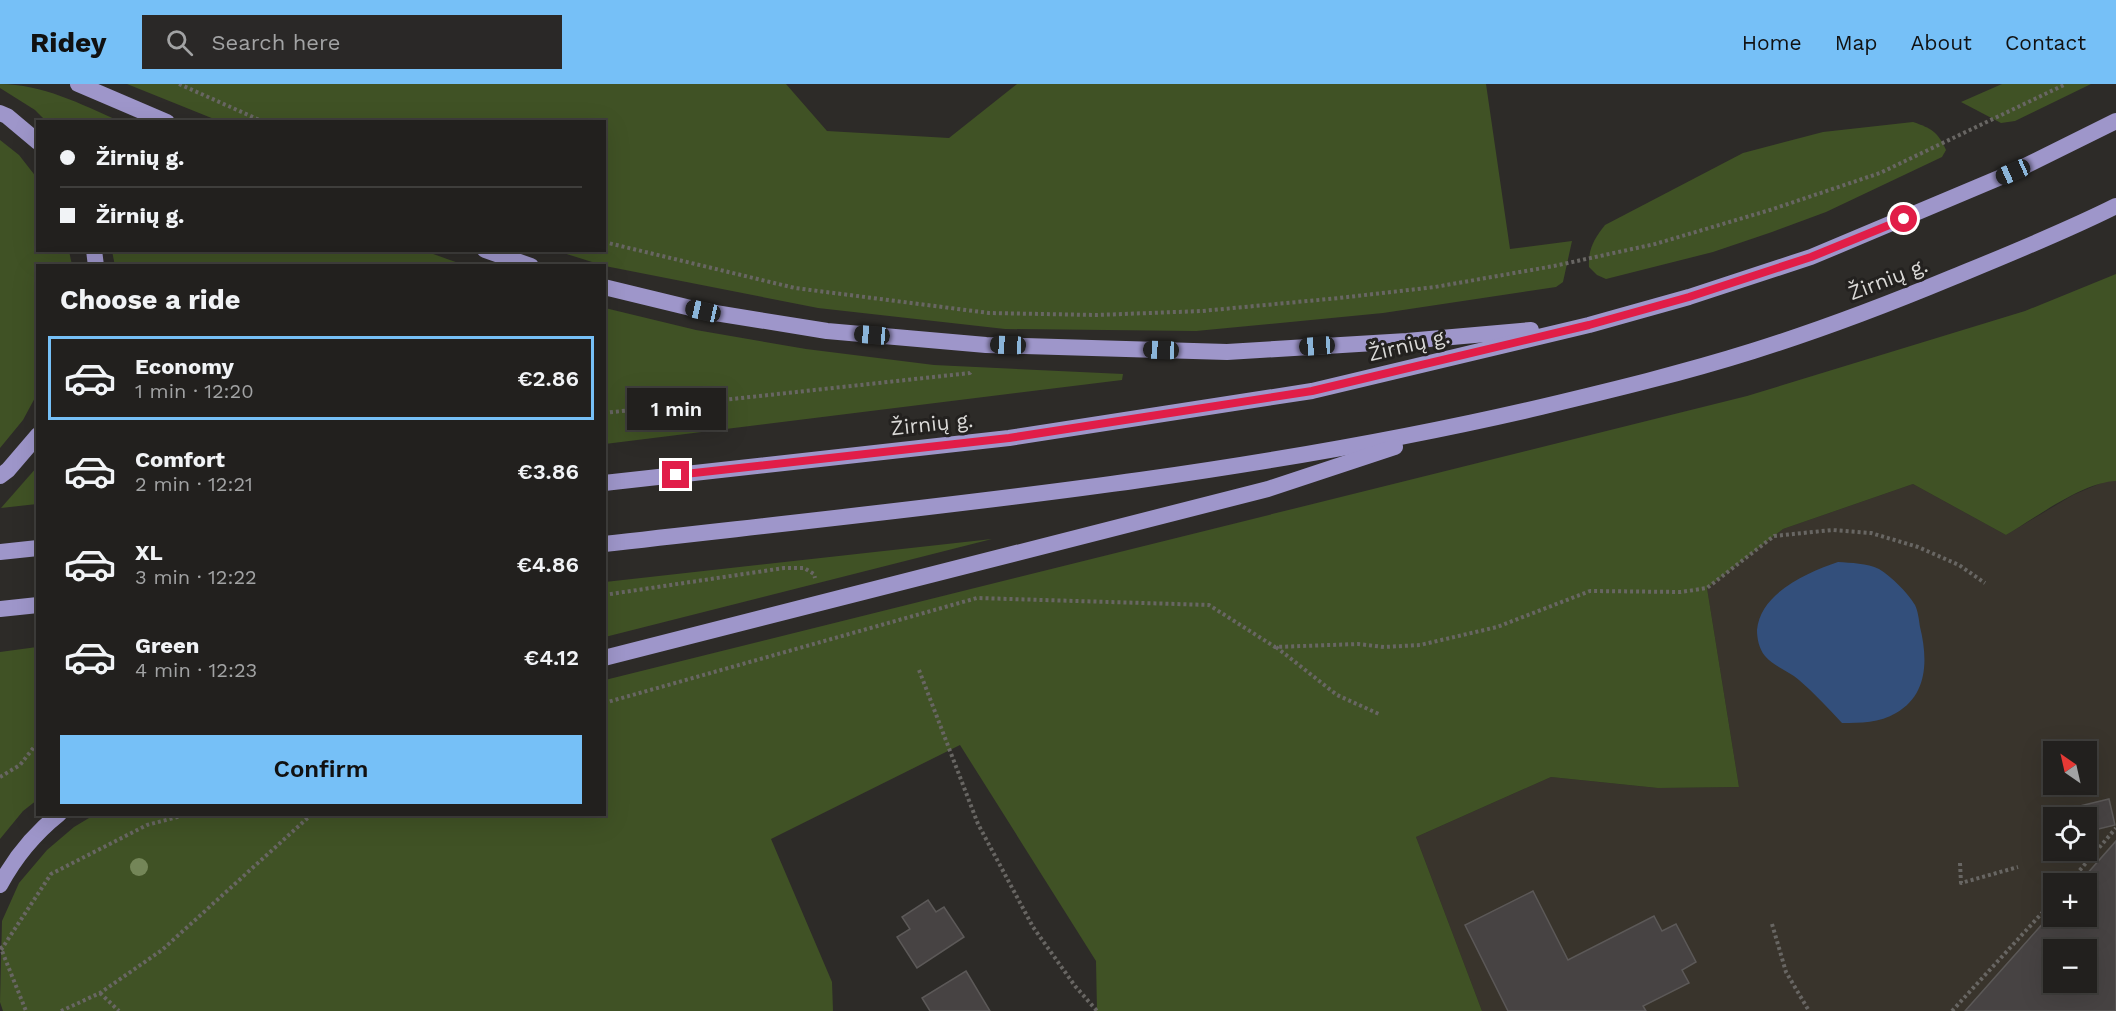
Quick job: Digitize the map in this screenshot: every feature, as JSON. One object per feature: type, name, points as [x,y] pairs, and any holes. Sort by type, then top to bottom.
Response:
[{"type":"highway","points":[[78,84],[162,120]]},
{"type":"highway","points":[[0,113],[36,140]]},
{"type":"highway","name":"Žirnių g.","points":[[606,483],[1009,438],[1312,391],[1589,325],[1689,297],[1811,257],[2013,172],[2116,121]]},
{"type":"highway","name":"Žirnių g.","points":[[606,544],[988,500],[1139,480],[1272,461],[1451,428],[1624,388],[1751,352],[1868,312],[2066,231],[2116,206]]},
{"type":"highway","points":[[2066,231],[2116,216]]},
{"type":"highway","points":[[491,252],[525,264]]},
{"type":"highway","points":[[606,287],[703,311],[827,331],[986,345],[1227,352],[1407,341],[1589,325]]},
{"type":"highway","points":[[606,657],[1268,489],[1451,428]]},
{"type":"highway","points":[[0,476],[36,437]]},
{"type":"highway","points":[[0,552],[36,548]]},
{"type":"highway","points":[[0,609],[36,605]]},
{"type":"highway","points":[[0,885],[10,866],[40,829],[56,816]]},
{"type":"path","points":[[179,84],[260,120]]},
{"type":"path","points":[[606,242],[795,288],[989,313],[1096,315],[1202,311],[1435,287],[1582,261],[1655,244],[1728,222],[1880,173],[2066,84]]},
{"type":"path","points":[[606,413],[970,373],[986,345],[989,313]]},
{"type":"path","points":[[1275,646],[1420,645],[1497,627],[1590,591],[1682,592],[1707,588],[1774,536],[1832,530],[1871,533],[1918,547],[1959,565],[1985,583]]},
{"type":"path","points":[[606,595],[784,568],[804,568],[814,573],[828,639]]},
{"type":"path","points":[[606,702],[977,598],[1209,605],[1275,646],[1337,695],[1379,714]]},
{"type":"path","points":[[919,670],[978,824],[1033,927],[1075,986],[1097,1011]]},
{"type":"path","points":[[0,777],[20,765],[36,745]]},
{"type":"path","points":[[26,1011],[1,948],[51,874],[147,825],[181,816]]},
{"type":"path","points":[[61,1011],[100,993],[162,950],[310,816]]},
{"type":"path","points":[[2077,873],[2116,828]]},
{"type":"path","points":[[1960,863],[1961,883],[2018,867]]},
{"type":"path","points":[[1952,1011],[2043,912]]},
{"type":"path","points":[[1772,924],[1786,972],[1809,1011]]},
{"type":"path","points":[[100,993],[119,1011]]},
{"type":"shaded area","points":[[2106,481],[2116,481],[2116,1011],[1482,1011],[1416,837],[1551,777],[1658,788],[1739,787],[1707,588],[1783,529],[1913,484],[2006,535],[2073,495]]},
{"type":"green space","points":[[0,84],[16,85],[46,91],[117,120],[45,120],[35,110],[0,88]]},
{"type":"green space","points":[[127,84],[786,84],[827,131],[949,138],[1017,84],[1486,84],[1510,249],[1572,241],[1563,282],[1556,287],[1383,313],[1196,331],[1005,329],[818,308],[606,266],[606,264],[599,264],[560,252],[606,252],[606,120],[217,120]]},
{"type":"green space","points":[[2002,84],[2091,84],[2015,121],[2001,123],[1961,102]]},
{"type":"green space","points":[[1913,122],[1937,135],[1946,150],[1942,157],[1826,212],[1713,252],[1606,279],[1597,275],[1589,267],[1592,244],[1605,225],[1743,153],[1823,132]]},
{"type":"green space","points":[[0,140],[19,155],[36,177],[36,252],[69,252],[72,264],[36,264],[36,396],[23,420],[0,448]]},
{"type":"green space","points":[[112,252],[428,252],[461,264],[115,264]]},
{"type":"green space","points":[[2116,274],[2116,481],[2089,487],[2074,494],[2006,535],[1913,484],[1783,529],[1707,588],[1739,787],[1658,788],[1551,777],[1416,837],[1482,1011],[1097,1011],[1096,961],[960,745],[771,839],[832,982],[833,1011],[3,1011],[0,1002],[2,921],[19,883],[47,850],[74,827],[92,816],[606,816],[606,680],[1747,396],[2025,311]]},
{"type":"green space","points":[[606,308],[696,330],[806,349],[934,365],[1123,374],[1122,380],[606,444]]},
{"type":"green space","points":[[36,468],[36,504],[1,508]]},
{"type":"green space","points":[[992,539],[606,637],[606,582]]},
{"type":"green space","points":[[36,647],[36,801],[23,811],[0,839],[0,652]]},
{"type":"water","points":[[1838,562],[1864,564],[1879,569],[1904,590],[1917,610],[1924,651],[1920,686],[1907,705],[1896,713],[1877,721],[1842,723],[1799,680],[1768,660],[1759,643],[1757,630],[1760,617],[1776,595],[1800,578]]},
{"type":"building","points":[[2109,799],[2115,825],[2097,829],[2097,807],[2076,807]]},
{"type":"building","points":[[2116,841],[2116,1011],[1965,1011],[2043,923],[2043,927],[2097,927],[2097,873],[2088,873]]},
{"type":"building","points":[[1533,891],[1568,960],[1654,916],[1662,931],[1676,924],[1696,962],[1682,970],[1689,983],[1643,1006],[1646,1011],[1508,1011],[1465,925]]},
{"type":"building","points":[[928,900],[936,912],[944,907],[964,937],[917,968],[897,937],[910,929],[902,917]]},
{"type":"building","points":[[966,971],[990,1011],[930,1011],[922,998]]},
{"type":"route","points":[[676,475],[1009,438],[1312,391],[1589,325],[1689,297],[1811,257],[1904,219]]}]
